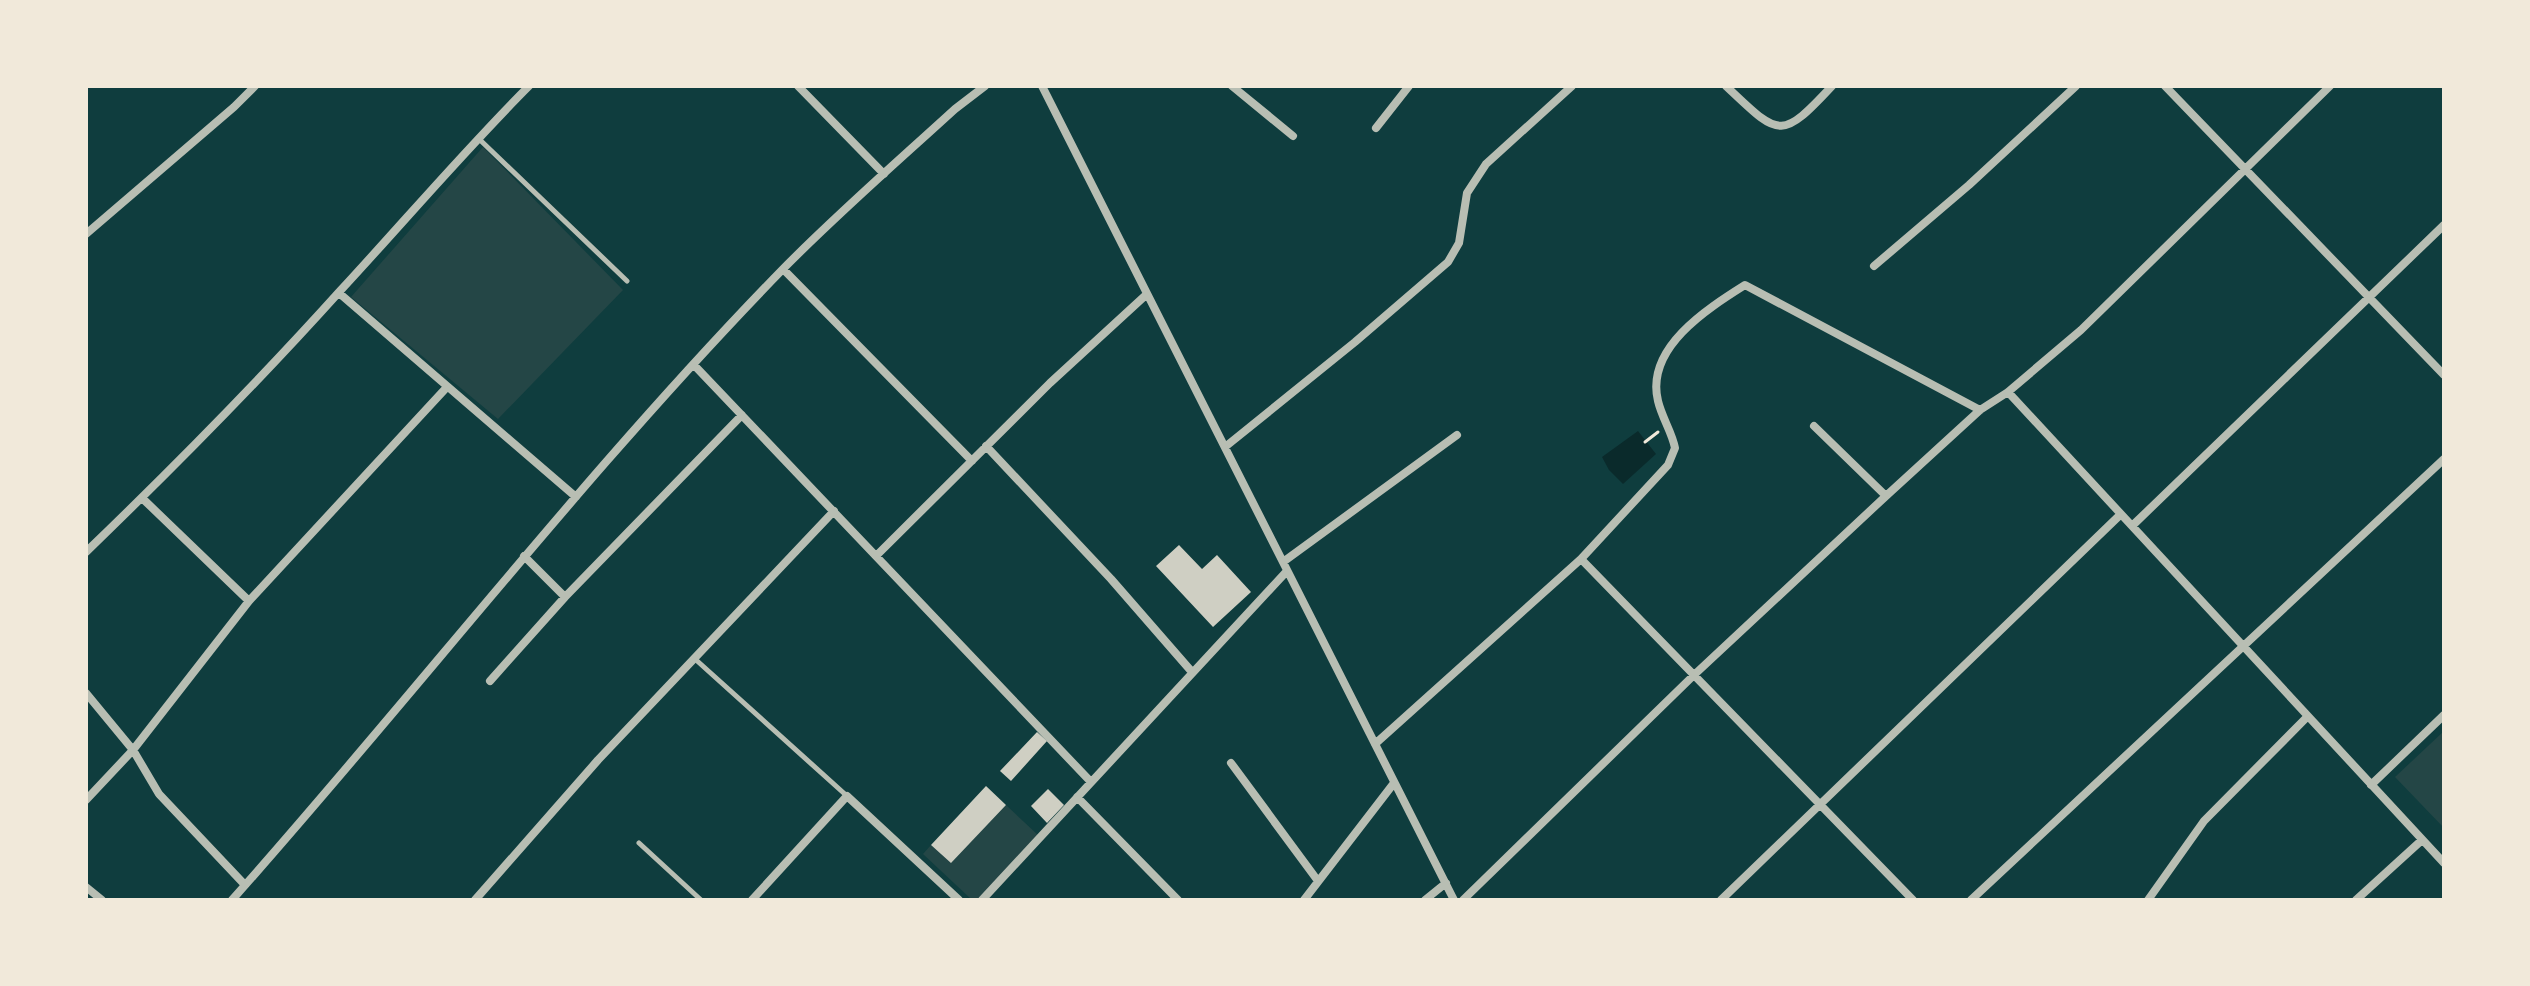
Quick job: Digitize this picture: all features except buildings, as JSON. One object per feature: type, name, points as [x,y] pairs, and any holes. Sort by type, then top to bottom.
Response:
[{"type":"street","points":[[86,234],[255,86]]},
{"type":"street","points":[[86,552],[339,293],[478,138],[529,86]]},
{"type":"street","points":[[798,86],[884,174]]},
{"type":"street","points":[[232,900],[524,556],[694,365],[783,269],[955,109],[985,86]]},
{"type":"street","points":[[1042,86],[1454,900]]},
{"type":"street","points":[[1232,86],[1293,136]]},
{"type":"street","points":[[1376,128],[1409,86]]},
{"type":"street","points":[[1225,447],[1448,262],[1459,243],[1467,193],[1475,178],[1486,164],[1572,86]]},
{"type":"street","points":[[1726,86],[1763,121],[1775,127],[1788,127],[1797,121],[1832,86]]},
{"type":"street","points":[[1874,266],[1969,185],[2076,86]]},
{"type":"street","points":[[2165,86],[2444,375]]},
{"type":"street","points":[[1463,900],[1694,675],[1886,496],[1980,410],[2008,392],[2081,330],[2330,86]]},
{"type":"street","points":[[2132,526],[2444,225]]},
{"type":"street","points":[[783,269],[972,461]]},
{"type":"street","points":[[1375,744],[1581,559],[1668,465],[1673,455],[1673,439],[1657,399],[1657,378],[1662,359],[1675,340],[1697,319],[1745,285],[1980,410]]},
{"type":"street","points":[[339,293],[576,497]]},
{"type":"street","points":[[876,556],[1050,383],[1147,294]]},
{"type":"street","points":[[694,365],[1091,782]]},
{"type":"street","points":[[86,800],[133,750],[249,601],[447,387]]},
{"type":"street","points":[[2008,392],[2444,863]]},
{"type":"street","points":[[490,681],[565,597],[742,415]]},
{"type":"street","points":[[1814,426],[1886,496]]},
{"type":"street","points":[[982,900],[1285,566],[1457,435]]},
{"type":"street","points":[[986,446],[1111,579],[1192,672]]},
{"type":"street","points":[[1971,900],[2444,459]]},
{"type":"street","points":[[142,498],[249,601]]},
{"type":"street","points":[[475,900],[598,760],[834,511]]},
{"type":"street","points":[[1721,900],[2121,514]]},
{"type":"street","points":[[524,556],[565,597]]},
{"type":"street","points":[[1581,559],[1913,900]]},
{"type":"street","points":[[86,693],[133,750],[159,794],[245,885]]},
{"type":"street","points":[[2371,785],[2444,715]]},
{"type":"street","points":[[2148,900],[2204,821],[2308,716]]},
{"type":"street","points":[[1231,763],[1318,881]]},
{"type":"street","points":[[1304,900],[1394,783]]},
{"type":"street","points":[[752,900],[847,796],[959,900]]},
{"type":"street","points":[[1077,797],[1178,900]]},
{"type":"street","points":[[2356,900],[2422,840]]},
{"type":"street","points":[[1425,900],[1446,883]]},
{"type":"street","points":[[86,887],[102,900]]},
{"type":"lane","points":[[478,138],[627,281]]},
{"type":"lane","points":[[695,659],[847,796]]},
{"type":"lane","points":[[639,843],[701,900]]},
{"type":"path","points":[[1645,442],[1651,438]]},
{"type":"shaded area","points":[[483,147],[623,290],[498,419],[351,297]]},
{"type":"shaded area","points":[[1638,431],[1656,454],[1623,484],[1609,470],[1602,457]]},
{"type":"shaded area","points":[[2444,731],[2444,828],[2395,777]]},
{"type":"shaded area","points":[[1006,805],[1039,836],[981,899],[971,899],[923,854],[931,845],[951,862]]}]
